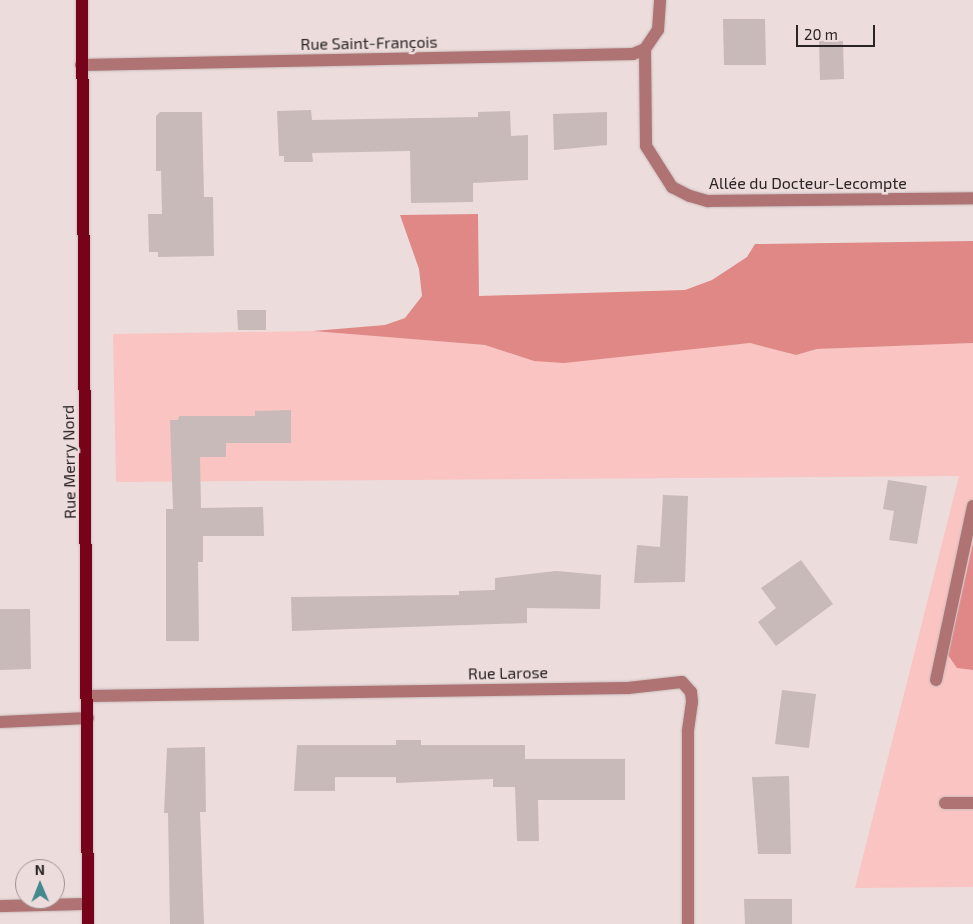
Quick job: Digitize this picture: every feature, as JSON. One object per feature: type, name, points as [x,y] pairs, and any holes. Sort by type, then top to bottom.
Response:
[{"type":"main road","name":"Rue Merry Nord","points":[[82,0],[88,924]]},
{"type":"street","name":"Allée du Docteur-Lecompte","points":[[660,0],[649,45],[646,146],[672,187],[690,196],[708,201],[973,198]]},
{"type":"street","name":"Rue Saint-François","points":[[81,65],[621,54],[649,45]]},
{"type":"street","points":[[936,680],[973,506]]},
{"type":"street","name":"Rue Larose","points":[[88,696],[618,688],[682,682],[691,692],[692,702],[688,732],[688,924]]},
{"type":"street","points":[[0,722],[88,718]]},
{"type":"street","points":[[945,803],[973,803]]},
{"type":"street","points":[[0,906],[88,904]]},
{"type":"shaded area","points":[[478,214],[479,296],[685,290],[712,280],[747,257],[755,244],[973,241],[973,343],[817,349],[796,355],[750,343],[564,363],[534,361],[485,345],[313,331],[385,325],[405,318],[422,296],[419,269],[400,215]]},
{"type":"shaded area","points":[[313,331],[485,345],[534,361],[750,343],[796,355],[817,349],[973,343],[973,887],[855,888],[959,476],[116,482],[113,334]]},
{"type":"shaded area","points":[[973,543],[973,670],[957,668],[948,655]]},
{"type":"building","points":[[723,19],[765,19],[766,65],[724,65]]},
{"type":"building","points":[[819,41],[843,41],[844,79],[820,80]]},
{"type":"building","points":[[311,110],[312,120],[478,117],[478,112],[510,111],[511,136],[528,135],[528,180],[473,183],[473,202],[411,203],[410,151],[312,153],[313,162],[284,162],[284,156],[279,156],[277,111]]},
{"type":"building","points":[[160,112],[202,112],[204,197],[213,197],[214,256],[158,257],[158,252],[149,252],[148,214],[162,214],[161,171],[156,171],[156,116]]},
{"type":"building","points":[[607,112],[607,145],[554,150],[553,114]]},
{"type":"building","points":[[237,310],[266,310],[266,330],[238,330]]},
{"type":"building","points":[[291,410],[291,443],[226,443],[226,457],[200,457],[201,508],[263,507],[264,536],[203,536],[203,562],[198,562],[199,641],[166,641],[166,509],[173,509],[170,420],[178,420],[179,416],[255,416],[255,411]]},
{"type":"building","points":[[888,480],[927,486],[917,544],[889,540],[894,511],[883,509]]},
{"type":"building","points":[[663,495],[688,496],[685,582],[634,583],[637,545],[660,547]]},
{"type":"building","points":[[801,560],[833,604],[776,646],[758,622],[776,608],[761,588]]},
{"type":"building","points":[[556,571],[601,575],[600,609],[527,608],[527,623],[292,631],[291,597],[459,595],[459,591],[495,590],[495,578]]},
{"type":"building","points":[[0,609],[30,609],[31,669],[0,670]]},
{"type":"building","points":[[782,690],[816,694],[809,748],[775,744]]},
{"type":"building","points":[[396,740],[421,740],[421,745],[525,745],[525,759],[625,759],[625,800],[538,800],[539,841],[517,841],[515,787],[493,787],[493,779],[396,783],[396,777],[335,777],[335,791],[294,791],[297,745],[396,745]]},
{"type":"building","points":[[205,747],[206,812],[200,812],[204,924],[170,924],[168,813],[164,813],[167,748]]},
{"type":"building","points":[[789,776],[791,854],[758,854],[752,777]]},
{"type":"building","points":[[744,899],[792,899],[792,924],[745,924]]}]
